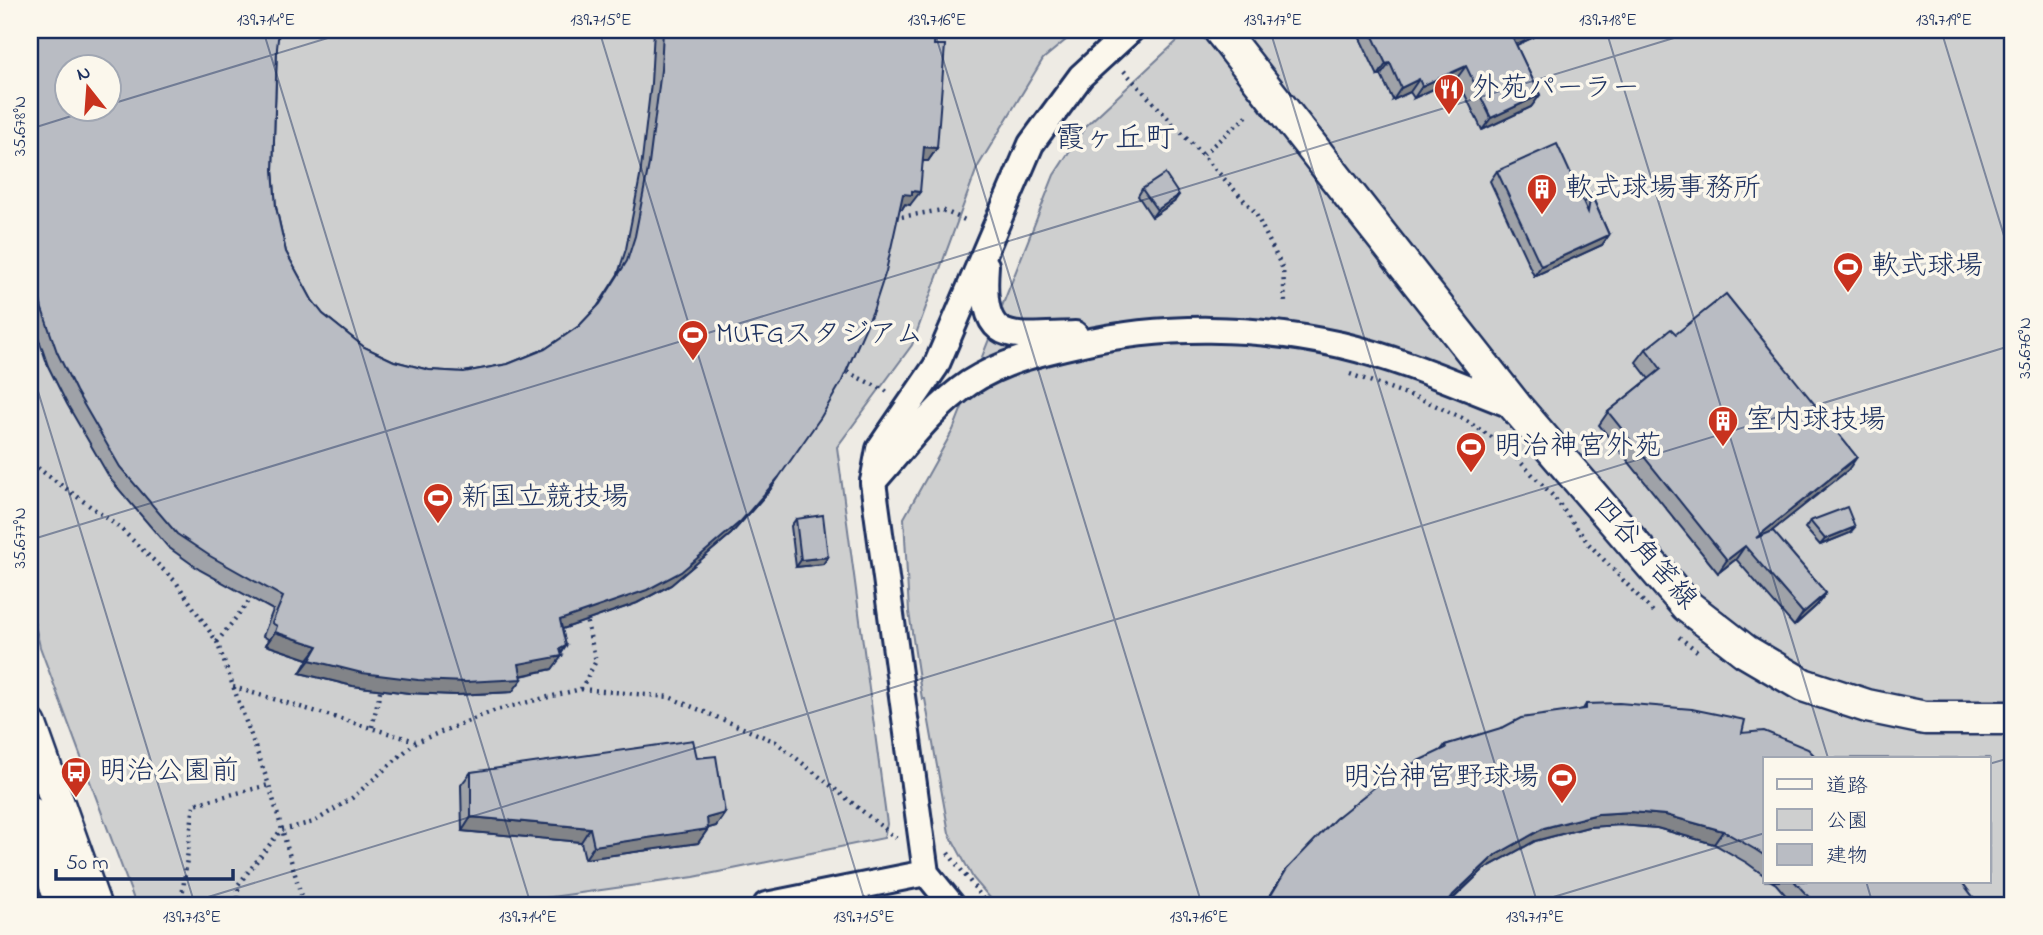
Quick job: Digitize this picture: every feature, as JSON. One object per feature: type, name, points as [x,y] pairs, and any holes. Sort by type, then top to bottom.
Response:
[{"type":"main road","name":"四谷角筈線","points":[[1220,30],[1516,407],[1687,606],[1745,651],[1803,685],[1867,706],[1925,718],[2013,718]]},
{"type":"main road","points":[[30,725],[94,905]]},
{"type":"main road","points":[[30,813],[63,905]]},
{"type":"street","points":[[952,905],[926,873],[873,482],[879,449],[936,366],[1031,144],[1080,76],[1131,30]]},
{"type":"street","points":[[987,248],[984,294],[986,308],[990,319],[1005,332],[1027,337],[1149,331],[1240,331],[1294,337],[1342,346],[1400,363],[1516,407]]},
{"type":"street","points":[[873,482],[939,407],[989,370],[1064,347],[1149,331]]},
{"type":"street","points":[[766,905],[926,873]]},
{"type":"path","points":[[1124,71],[1255,212],[1283,269],[1285,304]]},
{"type":"path","points":[[1203,154],[1248,115]]},
{"type":"path","points":[[894,218],[942,210],[965,219]]},
{"type":"path","points":[[832,365],[888,391]]},
{"type":"path","points":[[1344,373],[1426,401],[1462,418],[1504,445],[1554,496],[1588,543],[1658,617]]},
{"type":"path","points":[[30,456],[39,469],[120,527],[176,582],[217,642],[268,785],[304,905]]},
{"type":"path","points":[[217,642],[260,586]]},
{"type":"path","points":[[581,689],[596,661],[582,606]]},
{"type":"path","points":[[1678,636],[1698,652]]},
{"type":"path","points":[[372,727],[384,675]]},
{"type":"path","points":[[233,687],[416,741]]},
{"type":"path","points":[[238,905],[238,886],[281,830],[314,822],[352,799],[416,741],[496,710],[581,689],[669,696],[776,742],[896,838]]},
{"type":"path","points":[[181,905],[194,804],[268,785]]},
{"type":"path","points":[[946,849],[954,864],[988,905]]},
{"type":"green space","name":"新国立競技場","points":[[30,30],[1078,30],[1043,59],[977,168],[912,345],[837,447],[887,824],[884,838],[694,877],[495,905],[136,905],[40,647],[30,603]]},
{"type":"green space","name":"明治神宮外苑","points":[[1189,30],[2013,30],[2013,905],[996,905],[973,878],[949,833],[925,699],[922,699],[909,612],[904,518],[953,430],[1054,175],[1086,126]]},
{"type":"building","name":"MUFGスタジアム","points":[[30,30],[279,30],[273,170],[276,207],[286,252],[312,300],[323,314],[364,347],[394,361],[429,370],[464,372],[508,364],[545,349],[579,326],[600,304],[627,261],[635,236],[649,164],[661,70],[663,30],[935,30],[934,45],[945,45],[937,148],[924,147],[920,192],[903,194],[886,271],[873,311],[842,381],[821,417],[779,477],[741,521],[681,572],[647,590],[560,620],[566,646],[560,649],[562,656],[519,664],[522,679],[466,682],[418,680],[362,673],[310,660],[318,646],[275,632],[277,626],[272,623],[283,597],[177,534],[120,467],[57,352],[42,309],[31,260]]},
{"type":"building","points":[[1370,30],[1531,30],[1513,38],[1540,95],[1491,118],[1466,66],[1422,86],[1419,79],[1401,88]]},
{"type":"building","name":"軟式球場事務所","points":[[1557,144],[1588,212],[1591,194],[1609,235],[1541,266],[1497,171]]},
{"type":"building","points":[[1165,174],[1179,195],[1157,210],[1142,189]]},
{"type":"building","name":"室内球技場","points":[[1726,294],[1857,457],[1756,538],[1773,531],[1826,593],[1803,613],[1745,546],[1727,560],[1608,412],[1661,369],[1646,349],[1671,329],[1676,334]]},
{"type":"building","points":[[1847,507],[1855,527],[1825,539],[1810,521]]},
{"type":"building","points":[[823,515],[828,557],[801,560],[796,519]]},
{"type":"building","name":"明治神宮野球場","points":[[1619,703],[1692,709],[1745,720],[1742,733],[1764,731],[1808,749],[1816,757],[1763,757],[1763,855],[1723,831],[1666,815],[1631,812],[1598,814],[1544,828],[1494,856],[1446,905],[1265,905],[1287,869],[1335,819],[1376,786],[1446,748],[1445,745],[1504,727],[1521,718],[1586,709],[1586,704]]},
{"type":"building","points":[[693,740],[697,758],[716,756],[725,813],[707,818],[708,829],[594,846],[590,828],[471,817],[471,772]]},
{"type":"building","points":[[30,875],[42,905],[30,905]]},
{"type":"building","points":[[1796,883],[1962,883],[1979,905],[1816,905]]},
{"type":"place","name":"外苑パーラー","points":[[1449,116]]},
{"type":"place","name":"軟式球場事務所","points":[[1542,216]]},
{"type":"place","name":"軟式球場","points":[[1848,294]]},
{"type":"place","name":"MUFGスタジアム","points":[[693,362]]},
{"type":"place","name":"室内球技場","points":[[1723,448]]},
{"type":"place","name":"明治神宮外苑","points":[[1471,474]]},
{"type":"place","name":"新国立競技場","points":[[438,525]]},
{"type":"place","name":"明治公園前","points":[[76,799]]},
{"type":"place","name":"明治神宮野球場","points":[[1562,805]]},
{"type":"district","name":"霞ヶ丘町","points":[[1115,140]]}]
